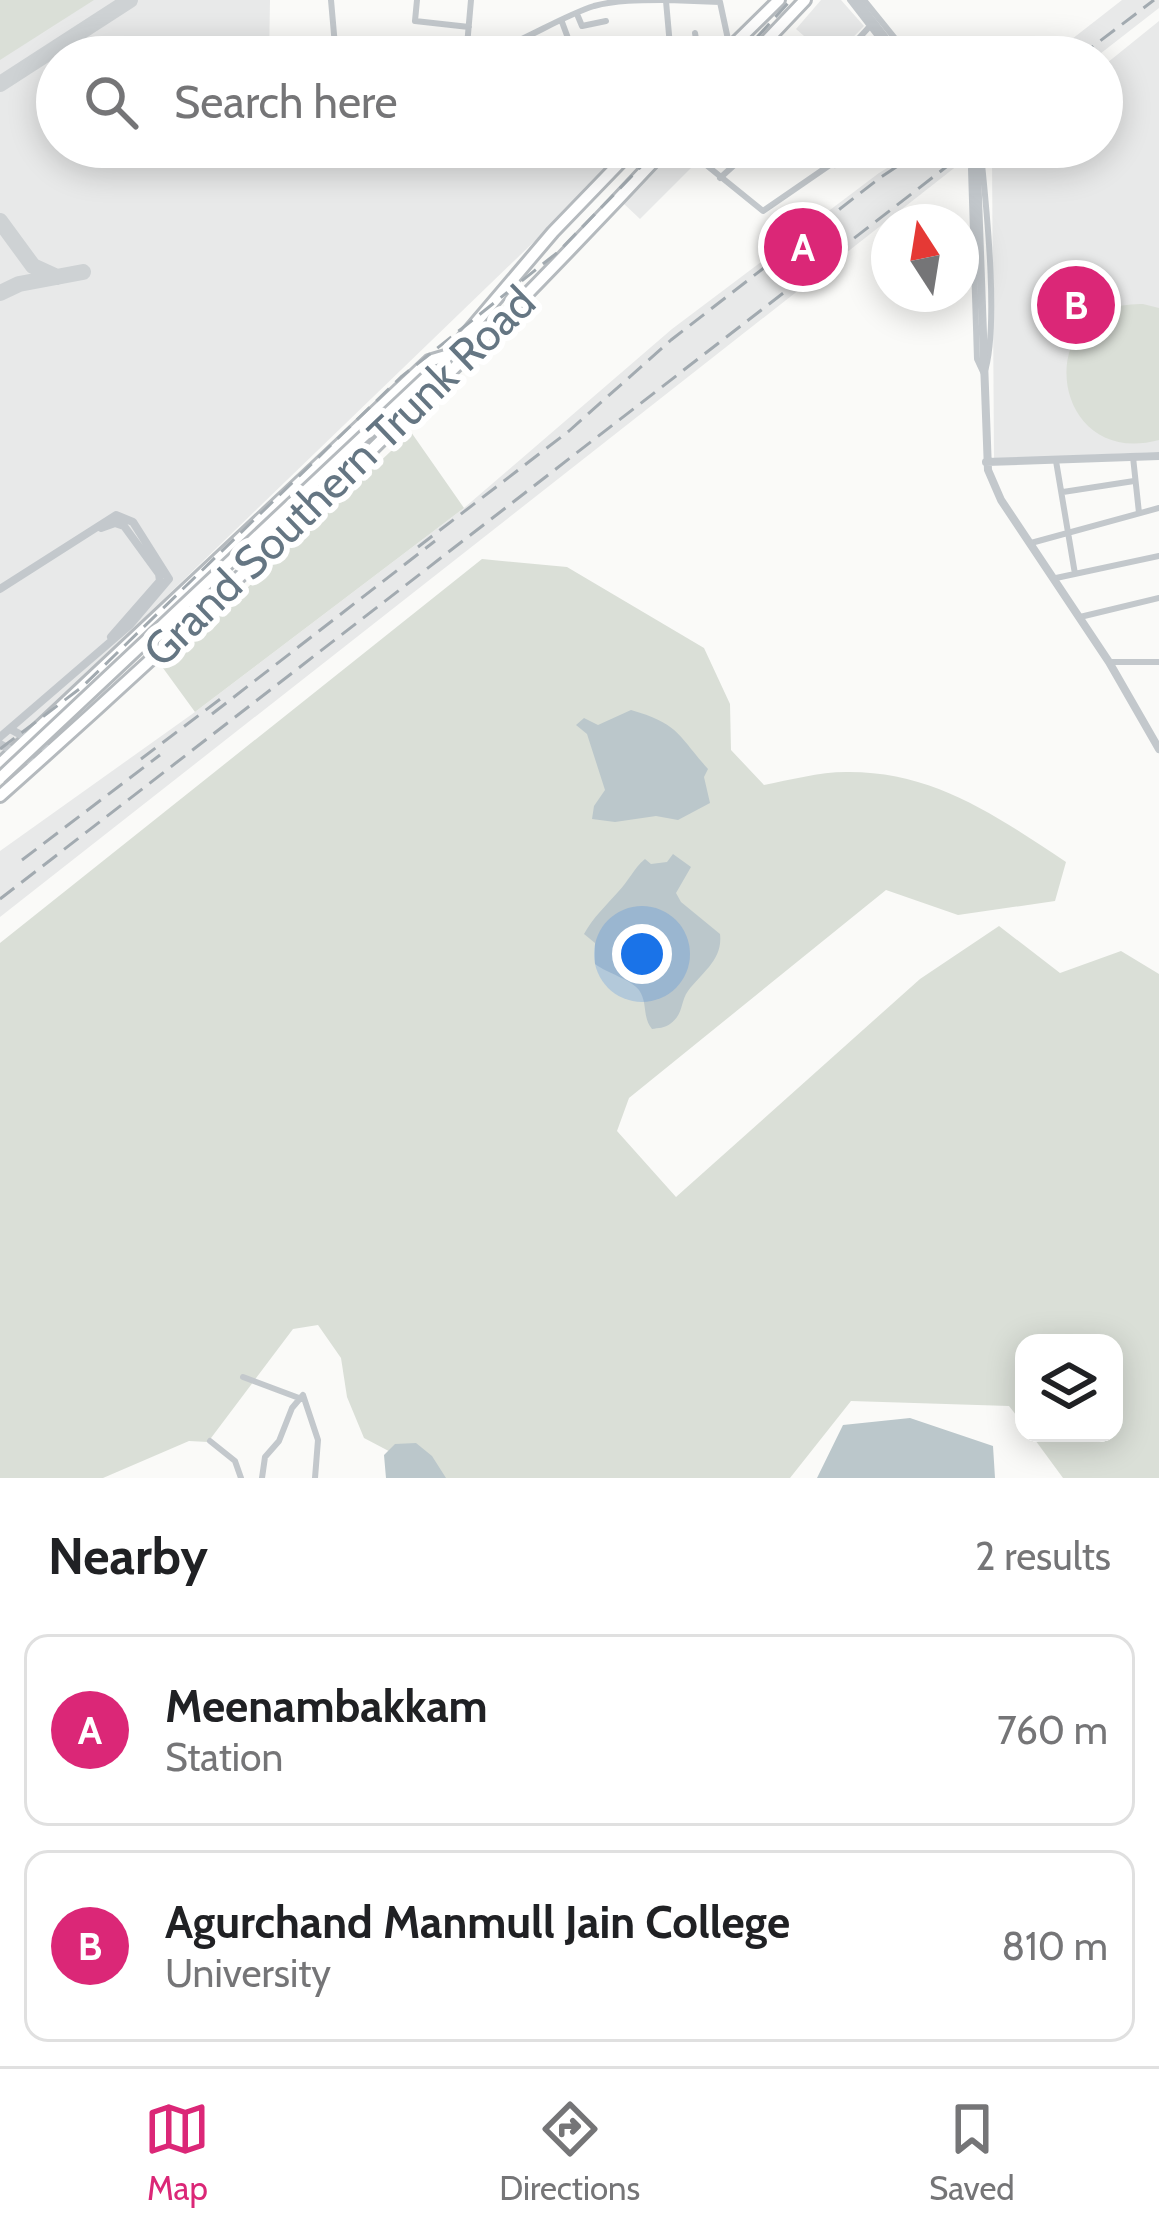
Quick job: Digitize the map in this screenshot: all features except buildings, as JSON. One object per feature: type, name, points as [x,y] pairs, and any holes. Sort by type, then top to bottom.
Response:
[{"type":"main road","points":[[742,36],[779,0]]},
{"type":"main road","points":[[772,36],[805,0]]},
{"type":"main road","name":"Grand Southern Trunk Road","points":[[449,355],[615,168]]},
{"type":"main road","name":"Grand Southern Trunk Road","points":[[0,796],[411,415],[648,168]]},
{"type":"main road","points":[[0,778],[449,355]]},
{"type":"main road","points":[[0,764],[429,361],[449,355]]},
{"type":"street","points":[[332,0],[336,36]]},
{"type":"street","points":[[417,0],[415,21],[469,27]]},
{"type":"street","points":[[468,36],[471,0]]},
{"type":"street","points":[[666,0],[669,36]]},
{"type":"street","points":[[532,36],[577,14],[620,1],[666,0],[721,2],[724,36]]},
{"type":"street","points":[[857,0],[879,36]]},
{"type":"street","points":[[857,0],[882,36]]},
{"type":"street","points":[[857,0],[890,36]]},
{"type":"street","points":[[577,14],[582,26],[605,21]]},
{"type":"street","points":[[562,22],[567,36]]},
{"type":"street","points":[[861,36],[870,26]]},
{"type":"street","points":[[708,168],[767,211],[831,168]]},
{"type":"street","points":[[720,178],[731,168]]},
{"type":"street","points":[[973,168],[977,359],[984,374]]},
{"type":"street","points":[[982,168],[990,310],[990,359],[984,374]]},
{"type":"street","points":[[977,171],[986,462],[1001,500],[1056,578],[1159,749]]},
{"type":"street","points":[[986,462],[1159,456]]},
{"type":"street","points":[[1133,457],[1139,513]]},
{"type":"street","points":[[1056,461],[1076,574]]},
{"type":"street","points":[[1063,492],[1134,481]]},
{"type":"street","points":[[1030,543],[1159,508]]},
{"type":"street","points":[[0,592],[116,515],[133,522],[169,579],[162,592],[108,644],[0,740],[35,764]]},
{"type":"street","points":[[0,592],[103,526],[124,526],[160,581],[116,628],[108,644]]},
{"type":"street","points":[[1056,578],[1159,556]]},
{"type":"street","points":[[1080,617],[1159,598]]},
{"type":"street","points":[[1109,662],[1159,662]]},
{"type":"street","points":[[10,729],[51,751]]},
{"type":"street","points":[[243,1377],[303,1396],[318,1440],[315,1478]]},
{"type":"street","points":[[262,1478],[265,1457],[279,1441],[298,1398]]},
{"type":"street","points":[[210,1442],[235,1461],[241,1478]]},
{"type":"shaded area","points":[[0,0],[270,0],[269,36],[36,36],[36,168],[610,168],[0,757]]},
{"type":"shaded area","points":[[0,0],[94,0],[36,36],[0,60]]},
{"type":"shaded area","points":[[821,0],[841,0],[864,26],[854,36],[804,36],[796,29]]},
{"type":"shaded area","points":[[1122,0],[1159,0],[1159,8],[1123,36],[1076,36]]},
{"type":"shaded area","points":[[1159,21],[1159,452],[994,459],[992,168],[1123,168],[1123,50]]},
{"type":"shaded area","points":[[655,168],[691,168],[640,219],[622,202]]},
{"type":"shaded area","points":[[887,168],[954,168],[908,204],[871,204],[871,233],[0,917],[0,851],[195,712],[464,508],[672,329]]},
{"type":"shaded area","points":[[1143,304],[1159,308],[1159,440],[1122,443],[1094,431],[1076,409],[1067,382],[1069,354],[1082,328],[1106,310]]},
{"type":"shaded area","points":[[411,432],[464,508],[195,712],[163,668]]},
{"type":"shaded area","points":[[482,559],[567,567],[704,648],[730,704],[731,750],[764,785],[836,772],[908,779],[963,799],[1066,862],[1055,901],[958,915],[886,890],[629,1098],[617,1131],[676,1197],[920,979],[999,926],[1060,973],[1121,951],[1159,974],[1159,1478],[1063,1478],[1037,1442],[1123,1442],[1123,1334],[1015,1334],[1015,1414],[1009,1406],[851,1401],[790,1478],[440,1478],[364,1438],[347,1397],[341,1358],[318,1325],[293,1329],[208,1442],[189,1441],[103,1478],[0,1478],[0,943]]},
{"type":"shaded area","points":[[631,710],[659,720],[683,739],[708,769],[704,777],[710,803],[678,820],[656,816],[615,822],[592,819],[605,790],[587,734],[576,725],[584,718],[598,725]]},
{"type":"shaded area","points":[[673,854],[691,867],[676,893],[720,934],[720,943],[674,1020],[652,1029],[639,990],[595,964],[595,943],[584,934],[645,859],[651,864],[667,862]]},
{"type":"shaded area","points":[[910,1418],[993,1446],[995,1478],[817,1478],[843,1425]]},
{"type":"shaded area","points":[[416,1443],[432,1456],[446,1478],[386,1478],[384,1455],[395,1444]]},
{"type":"taxiway","points":[[74,36],[130,0]]},
{"type":"taxiway","points":[[0,84],[36,61]]},
{"type":"taxiway","points":[[0,221],[33,266],[57,277]]},
{"type":"taxiway","points":[[0,293],[19,284],[83,272]]},
{"type":"railway","points":[[758,36],[791,0]]},
{"type":"railway","points":[[1107,36],[1154,0]]},
{"type":"railway","points":[[0,749],[82,687],[401,377],[558,252],[640,168]]},
{"type":"railway","points":[[418,547],[569,431],[671,340],[895,168]]},
{"type":"railway","points":[[0,899],[945,168]]},
{"type":"railway","points":[[212,714],[435,541]]},
{"type":"railway","points":[[141,759],[223,697]]},
{"type":"railway","points":[[22,860],[160,755]]},
{"type":"place","name":"Meenambakkam","points":[[803,247]]},
{"type":"place","name":"Agurchand Manmull Jain College","points":[[1076,305]]}]
